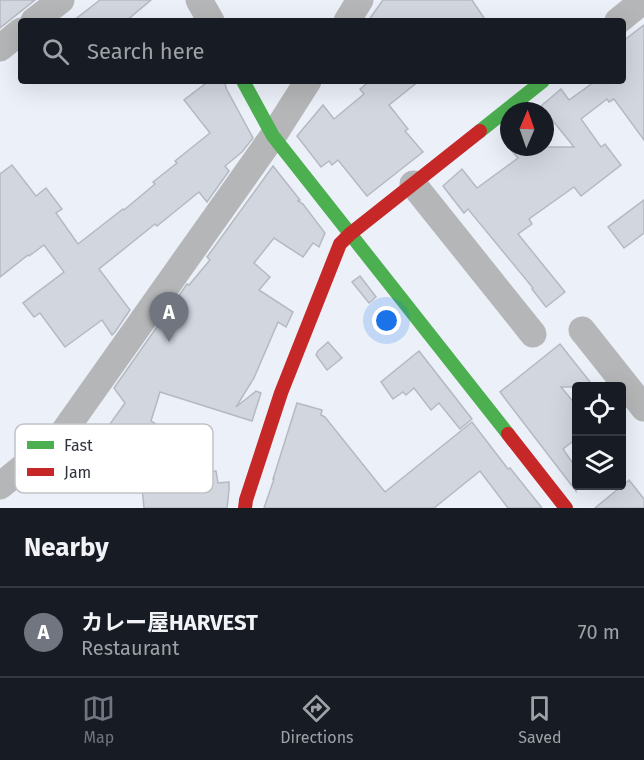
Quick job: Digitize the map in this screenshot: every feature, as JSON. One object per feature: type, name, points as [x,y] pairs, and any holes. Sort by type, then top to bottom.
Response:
[{"type":"street","points":[[38,18],[61,0]]},
{"type":"street","points":[[199,0],[209,18]]},
{"type":"street","points":[[348,18],[360,0]]},
{"type":"street","points":[[622,18],[644,0]]},
{"type":"street","points":[[0,48],[18,33]]},
{"type":"street","points":[[245,84],[273,136],[566,508]]},
{"type":"street","points":[[69,424],[273,136],[306,84]]},
{"type":"street","points":[[245,508],[281,393],[340,244],[539,84]]},
{"type":"street","points":[[414,184],[532,333]]},
{"type":"street","points":[[582,330],[644,408]]},
{"type":"street","points":[[0,486],[15,474]]},
{"type":"building","points":[[0,0],[35,0],[0,28]]},
{"type":"building","points":[[100,0],[151,0],[130,18],[77,18]]},
{"type":"building","points":[[383,0],[472,0],[484,18],[370,18]]},
{"type":"building","points":[[644,25],[644,140],[614,99],[609,102],[607,99],[581,119],[601,147],[605,144],[621,165],[581,196],[574,187],[529,219],[532,224],[518,234],[565,292],[546,307],[468,209],[464,213],[443,186],[462,169],[477,188],[518,158],[516,156],[554,156],[554,147],[574,147],[554,122],[554,102],[546,102],[561,89],[569,100],[591,84],[626,84],[626,39]]},
{"type":"building","points":[[205,84],[225,84],[253,138],[242,152],[225,166],[229,171],[207,202],[199,192],[99,269],[130,310],[115,332],[112,335],[102,320],[65,347],[40,313],[34,317],[23,303],[64,272],[44,245],[0,277],[0,174],[12,165],[36,196],[46,188],[62,209],[56,213],[78,244],[155,184],[153,182],[177,163],[175,161],[210,133],[184,100]]},
{"type":"building","points":[[366,84],[415,84],[389,105],[408,129],[405,131],[423,152],[367,196],[338,160],[332,165],[329,161],[321,167],[297,136],[323,105],[334,119],[364,94],[360,89]]},
{"type":"building","points":[[273,166],[325,233],[319,247],[313,243],[303,257],[274,238],[254,263],[270,277],[259,290],[293,312],[286,327],[278,322],[254,378],[236,407],[256,391],[261,393],[252,421],[160,392],[151,421],[156,424],[110,424],[125,403],[114,388],[187,284],[189,285],[210,260],[207,257]]},
{"type":"building","points":[[644,200],[644,233],[624,248],[608,227]]},
{"type":"building","points":[[360,276],[376,297],[369,303],[352,282]]},
{"type":"building","points":[[328,342],[342,358],[327,370],[316,355]]},
{"type":"building","points":[[560,344],[590,382],[572,382],[572,387],[561,387],[572,400],[572,442],[563,449],[572,462],[572,486],[500,392]]},
{"type":"building","points":[[419,351],[472,419],[460,429],[439,403],[431,410],[414,388],[406,395],[403,392],[393,399],[381,382]]},
{"type":"building","points":[[297,403],[322,410],[321,415],[385,492],[472,422],[542,508],[508,508],[480,471],[434,508],[264,508]]},
{"type":"building","points":[[213,471],[216,471],[218,483],[229,482],[227,508],[144,508],[143,493],[213,493]]},
{"type":"building","points":[[629,480],[644,499],[644,508],[595,508],[617,490],[626,490],[626,482]]},
{"type":"traffic: fast","points":[[245,84],[273,136],[508,434]]},
{"type":"traffic: fast","points":[[480,131],[539,84]]},
{"type":"traffic: jam","points":[[245,508],[281,393],[340,244],[480,131]]},
{"type":"traffic: jam","points":[[508,434],[566,508]]},
{"type":"place","name":"カレー屋HARVEST","points":[[169,342]]}]
